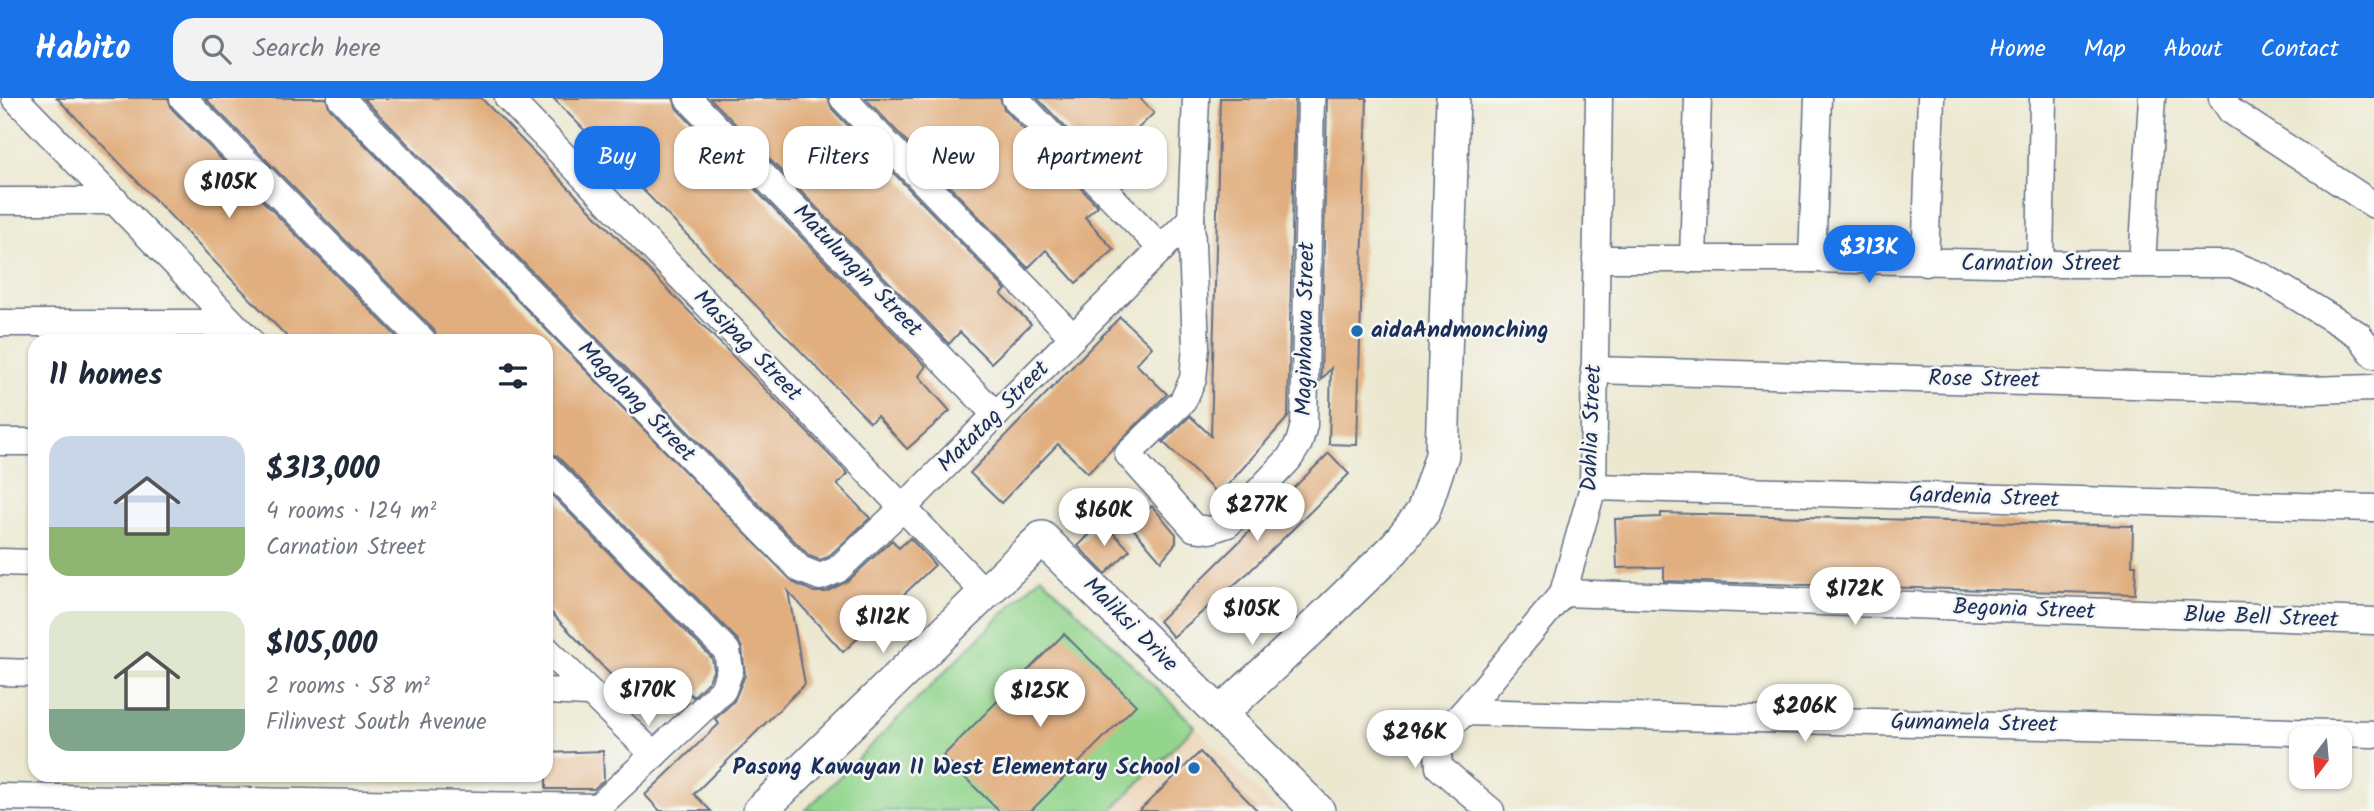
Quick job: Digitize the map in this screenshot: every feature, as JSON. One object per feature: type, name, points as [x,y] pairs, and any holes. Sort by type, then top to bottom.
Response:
[{"type":"street","points":[[15,98],[241,332]]},
{"type":"street","points":[[183,98],[415,334]]},
{"type":"street","name":"Magalang Street","points":[[341,98],[800,569],[820,577]]},
{"type":"street","name":"Masipag Street","points":[[508,98],[986,593]]},
{"type":"street","name":"Matulungin Street","points":[[688,98],[996,415]]},
{"type":"street","points":[[843,98],[1073,337]]},
{"type":"street","points":[[1015,98],[1162,249]]},
{"type":"street","name":"Maginhawa Street","points":[[1191,219],[1196,346],[1193,379],[1183,401],[1128,454],[1194,528],[1210,530],[1228,524],[1289,459],[1299,443],[1304,425],[1311,98]]},
{"type":"street","points":[[1220,714],[1393,550],[1423,512],[1442,455],[1452,98]]},
{"type":"street","name":"Dahlia Street","points":[[1491,811],[1439,767],[1438,751],[1443,734],[1563,593],[1593,487],[1599,98]]},
{"type":"street","points":[[1693,259],[1698,98]]},
{"type":"street","points":[[1812,259],[1818,98]]},
{"type":"street","points":[[1925,263],[1931,98]]},
{"type":"street","points":[[2040,264],[2043,98]]},
{"type":"street","points":[[2142,264],[2152,98]]},
{"type":"street","points":[[2221,98],[2231,111],[2374,205]]},
{"type":"street","points":[[1191,219],[1192,102]]},
{"type":"street","points":[[0,201],[116,201]]},
{"type":"street","name":"Matatag Street","points":[[820,577],[837,570],[903,508],[1191,219]]},
{"type":"street","name":"Carnation Street","points":[[1596,259],[2232,264],[2264,277],[2359,335],[2374,355]]},
{"type":"street","points":[[0,323],[241,332]]},
{"type":"street","name":"Rose Street","points":[[1594,370],[2311,390],[2374,388]]},
{"type":"street","points":[[0,442],[28,442]]},
{"type":"street","points":[[0,797],[601,809],[723,690],[730,670],[727,651],[553,474]]},
{"type":"street","name":"Gardenia Street","points":[[1593,487],[2374,508]]},
{"type":"street","name":"Maliksi Drive","points":[[760,811],[1042,538],[1318,811]]},
{"type":"street","points":[[0,562],[28,563]]},
{"type":"street","name":"Begonia Street","points":[[1563,593],[2149,614]]},
{"type":"street","name":"Blue Bell Street","points":[[2149,614],[2374,621]]},
{"type":"street","points":[[553,656],[654,755]]},
{"type":"street","points":[[0,672],[28,673]]},
{"type":"street","points":[[553,691],[588,693]]},
{"type":"street","name":"Gumamela Street","points":[[1464,712],[2374,734]]},
{"type":"shaded area","name":"Pasong Kawayan II West Elementary School","points":[[1195,726],[1276,811],[1111,811]]},
{"type":"green space","points":[[1041,576],[1195,726],[1111,811],[805,811]]},
{"type":"building","points":[[57,98],[168,98],[172,109],[394,334],[284,334]]},
{"type":"building","points":[[205,98],[326,98],[330,109],[550,334],[435,334]]},
{"type":"building","points":[[363,98],[481,98],[848,474],[837,484],[870,518],[828,557],[820,560],[809,556]]},
{"type":"building","points":[[553,98],[673,98],[677,109],[693,126],[674,126],[674,189],[755,189],[926,366],[919,376],[950,411],[907,449],[877,416],[870,422],[642,189],[660,189],[660,126],[580,126]]},
{"type":"building","points":[[710,98],[828,98],[832,109],[848,126],[783,126],[783,173],[769,159],[769,126],[737,126]]},
{"type":"building","points":[[865,98],[1000,98],[1004,109],[1020,126],[1013,126],[1013,189],[1082,189],[1098,206],[1085,217],[1114,250],[1076,283],[1046,250],[1028,268],[952,189],[999,189],[999,126],[907,126],[907,142]]},
{"type":"building","points":[[1037,98],[1140,98],[1154,113],[1141,126],[1064,126]]},
{"type":"building","points":[[1220,98],[1295,98],[1288,417],[1219,495],[1163,442],[1190,416],[1211,436]]},
{"type":"building","points":[[1327,98],[1367,98],[1357,445],[1329,444],[1331,368],[1321,380]]},
{"type":"building","points":[[893,172],[1006,290],[1001,294],[1031,324],[991,363],[960,332],[949,344],[798,189],[893,189]]},
{"type":"building","points":[[1120,317],[1152,347],[1136,364],[1167,394],[1088,473],[1058,444],[1001,503],[970,473]]},
{"type":"building","points":[[553,337],[794,583],[814,592],[826,592],[848,581],[892,540],[899,548],[910,538],[935,565],[843,652],[788,591],[805,684],[694,794],[711,811],[660,811],[645,795],[719,724],[715,719],[734,701],[745,675],[742,648],[738,640],[553,455]]},
{"type":"building","points":[[1329,453],[1349,474],[1249,572],[1173,637],[1159,621]]},
{"type":"building","points":[[553,496],[712,658],[714,669],[709,681],[693,697],[682,686],[650,716],[553,614]]},
{"type":"building","points":[[1152,506],[1176,534],[1176,543],[1161,561],[1130,525]]},
{"type":"building","points":[[1661,513],[2133,526],[2132,565],[2136,565],[2135,594],[1664,581],[1664,567],[1617,568],[1615,519],[1661,517]]},
{"type":"building","points":[[1102,522],[1130,550],[1105,574],[1078,546]]},
{"type":"building","points":[[1064,634],[1136,705],[1031,811],[999,811],[943,756]]},
{"type":"building","points":[[603,751],[604,780],[594,789],[546,789],[546,782],[553,782],[553,753]]},
{"type":"building","points":[[1200,752],[1258,811],[1139,811]]},
{"type":"place","name":"aidaAndmonching","points":[[1357,331]]},
{"type":"place","name":"Pasong Kawayan II West Elementary School","points":[[1194,768]]}]
